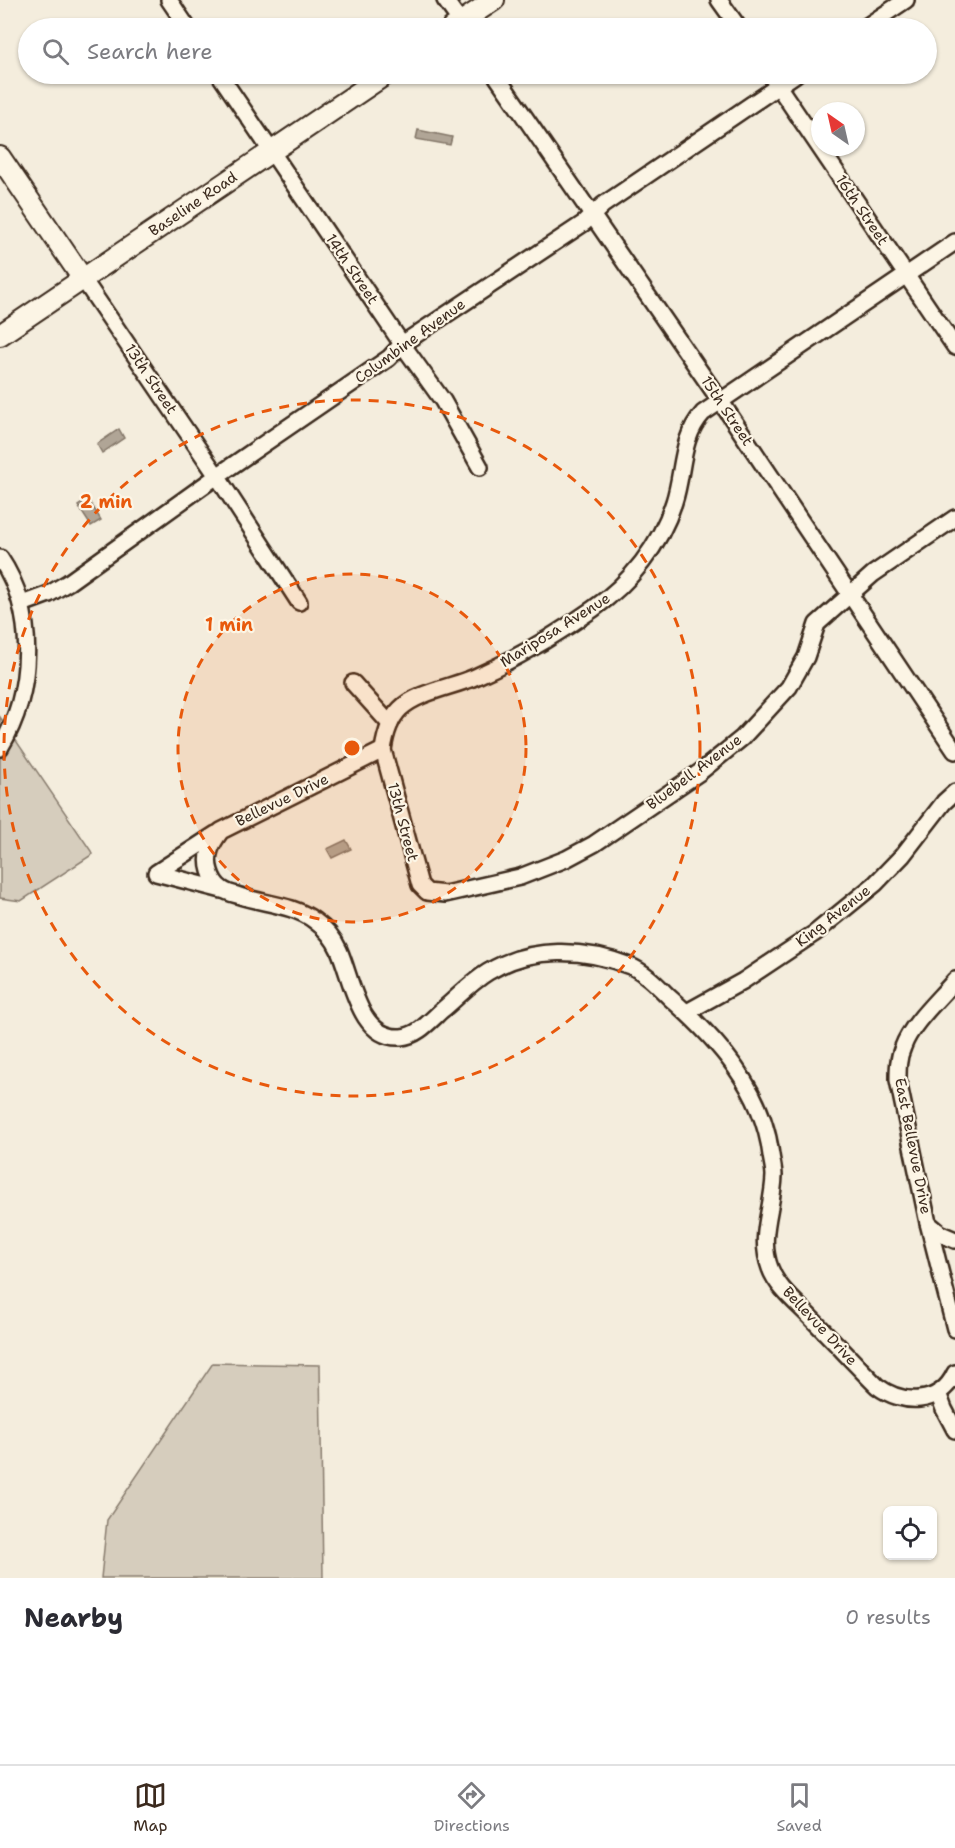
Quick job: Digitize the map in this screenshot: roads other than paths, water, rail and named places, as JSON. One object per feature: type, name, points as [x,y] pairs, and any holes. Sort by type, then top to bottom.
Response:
[{"type":"street","points":[[169,0],[181,18]]},
{"type":"street","points":[[445,0],[454,18]]},
{"type":"street","points":[[471,18],[494,0]]},
{"type":"street","points":[[719,0],[732,18]]},
{"type":"street","points":[[879,18],[906,0]]},
{"type":"street","name":"14th Street","points":[[226,84],[443,401],[480,467]]},
{"type":"street","name":"Baseline Road","points":[[0,335],[371,84]]},
{"type":"street","name":"15th Street","points":[[502,84],[721,402],[955,751]]},
{"type":"street","name":"Columbine Avenue","points":[[22,604],[49,594],[69,582],[217,476],[389,358],[402,344],[584,224],[603,205],[769,84]]},
{"type":"street","name":"16th Street","points":[[777,84],[955,347]]},
{"type":"street","name":"13th Street","points":[[0,157],[217,476],[299,602]]},
{"type":"street","name":"Mariposa Avenue","points":[[383,750],[385,735],[390,724],[399,710],[411,701],[475,677],[529,649],[593,609],[618,590],[639,567],[661,532],[674,503],[685,441],[694,422],[703,413],[955,242]]},
{"type":"street","name":"Bluebell Avenue","points":[[427,892],[445,894],[520,877],[566,859],[594,844],[700,772],[741,738],[789,687],[806,657],[817,624],[873,574],[955,519]]},
{"type":"street","points":[[0,558],[15,585],[22,604],[26,629],[26,658],[18,710],[0,748]]},
{"type":"street","points":[[353,683],[390,724]]},
{"type":"street","name":"13th Street","points":[[383,750],[420,885],[427,892]]},
{"type":"street","name":"Bellevue Drive","points":[[383,750],[221,831],[212,843],[208,855],[209,868],[214,880],[222,890],[252,901],[291,909],[315,921],[328,933],[338,948],[365,1020],[375,1030],[391,1037],[416,1034],[473,983],[510,961],[544,953],[572,952],[599,956],[634,968],[687,1012],[709,1035],[738,1071],[756,1100],[769,1137],[774,1175],[764,1242],[770,1270],[788,1294],[877,1386],[888,1394],[905,1400],[923,1399],[938,1393]]},
{"type":"street","name":"King Avenue","points":[[687,1012],[743,981],[815,933],[875,884],[903,855],[944,801],[955,792]]},
{"type":"street","points":[[221,831],[156,873],[222,890]]},
{"type":"street","name":"East Bellevue Drive","points":[[955,980],[912,1030],[903,1046],[898,1062],[898,1080],[928,1223],[955,1329]]},
{"type":"street","points":[[928,1223],[941,1234],[955,1240]]},
{"type":"street","points":[[949,1305],[955,1290]]},
{"type":"street","points":[[955,1373],[938,1393],[955,1430]]}]
